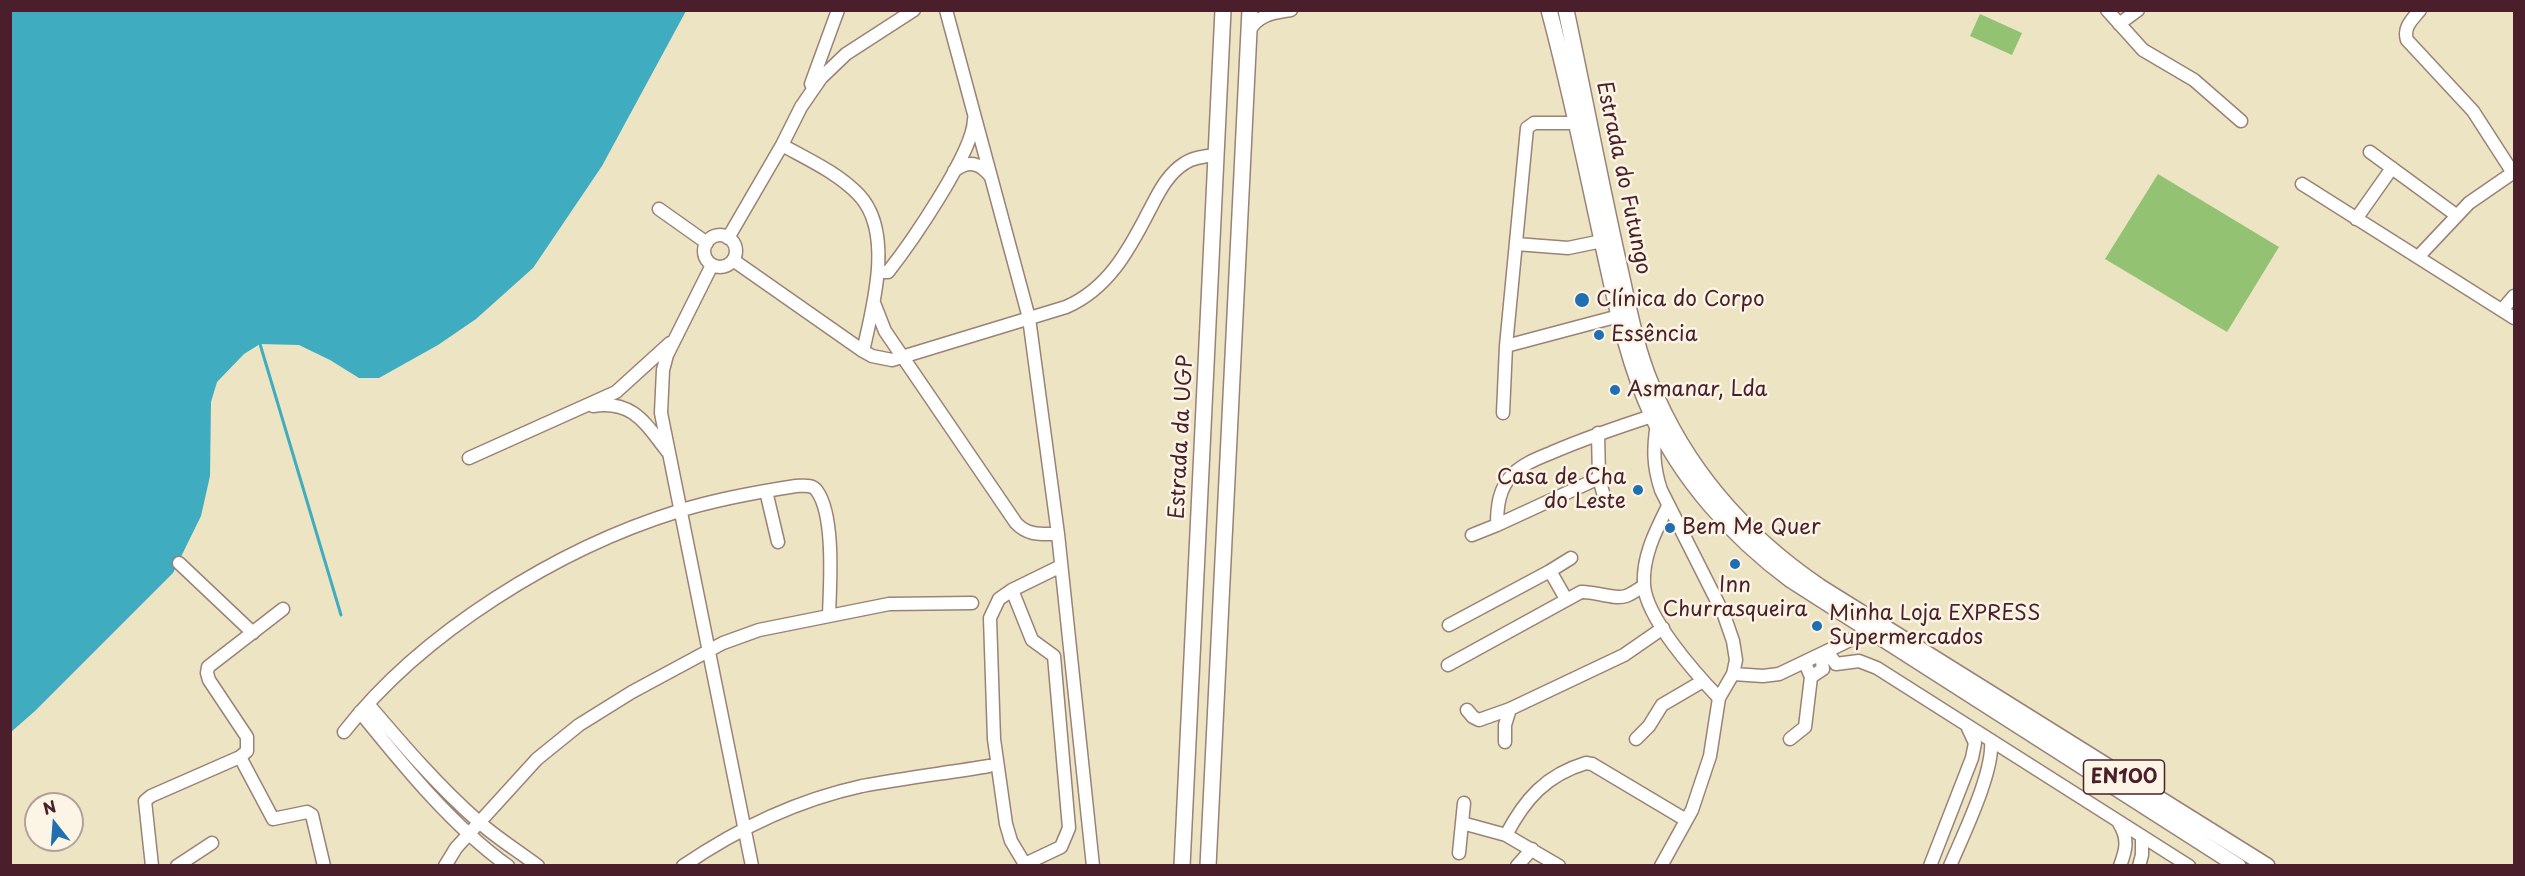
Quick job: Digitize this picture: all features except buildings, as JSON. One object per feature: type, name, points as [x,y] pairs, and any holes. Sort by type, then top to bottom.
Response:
[{"type":"main road","name":"Estrada da UGP","points":[[1182,866],[1223,10]]},
{"type":"main road","points":[[1208,866],[1250,10]]},
{"type":"main road","name":"Estrada do Futungo","points":[[1550,10],[1627,350],[1655,420],[1690,478],[1733,530],[1791,580],[2238,866]]},
{"type":"main road","name":"Estrada do Futungo","points":[[1566,10],[1619,261],[1644,365],[1657,398],[1678,439],[1698,471],[1728,508],[1768,547],[1820,587],[2267,866]]},
{"type":"street","points":[[728,238],[782,146],[801,107],[818,68],[838,10]]},
{"type":"street","points":[[801,107],[821,78],[846,54],[914,10]]},
{"type":"street","points":[[946,10],[1029,318],[1058,534],[1093,866]]},
{"type":"street","points":[[1249,31],[1259,18],[1272,11],[1291,10]]},
{"type":"street","points":[[2107,10],[2143,50],[2194,80],[2241,121]]},
{"type":"street","points":[[2119,24],[2138,10]]},
{"type":"street","points":[[2418,257],[2456,215],[2482,193],[2514,173],[2473,111],[2407,40],[2406,27],[2420,10]]},
{"type":"street","points":[[878,272],[888,272],[916,236],[970,137],[974,125],[974,113]]},
{"type":"street","points":[[1503,412],[1506,346],[1527,128],[1534,123],[1575,123]]},
{"type":"street","points":[[782,146],[841,179],[861,197],[870,211],[875,227],[878,272],[874,303],[863,351]]},
{"type":"street","points":[[2370,152],[2456,215]]},
{"type":"street","points":[[733,260],[863,351],[892,360],[1083,299],[1099,286],[1126,252],[1170,176],[1185,163],[1216,154]]},
{"type":"street","points":[[952,172],[962,165],[974,163],[984,167],[992,178]]},
{"type":"street","points":[[2356,219],[2392,168]]},
{"type":"street","points":[[2302,184],[2514,318]]},
{"type":"street","points":[[659,209],[706,243]]},
{"type":"street","points":[[714,237],[728,238],[735,245],[733,260],[726,266],[712,265],[708,262],[704,252],[706,243],[714,237]]},
{"type":"street","points":[[1516,244],[1568,248],[1602,241]]},
{"type":"street","points":[[712,265],[673,340],[663,370],[661,413],[752,866]]},
{"type":"street","points":[[2502,310],[2514,296]]},
{"type":"street","points":[[874,303],[885,331],[1016,523],[1022,530],[1033,534],[1058,534]]},
{"type":"street","points":[[1506,346],[1619,316]]},
{"type":"street","points":[[469,458],[616,392],[673,340]]},
{"type":"street","points":[[584,408],[606,404],[627,408],[643,420],[669,454]]},
{"type":"street","points":[[1497,525],[1497,508],[1501,493],[1512,475],[1525,464],[1598,433],[1655,420],[1653,449],[1655,471],[1668,506],[1724,615],[1733,641],[1736,660],[1733,674],[1719,698],[1710,756],[1686,820],[1661,866]]},
{"type":"street","points":[[1598,433],[1599,478],[1605,500]]},
{"type":"street","points":[[1472,535],[1599,478]]},
{"type":"street","points":[[344,732],[364,708],[449,632],[526,578],[614,536],[680,511],[766,491],[809,485],[816,490],[822,501],[832,554],[829,615]]},
{"type":"street","points":[[766,491],[778,542]]},
{"type":"street","points":[[1668,506],[1646,563],[1644,586],[1648,602],[1663,628],[1703,681],[1719,698]]},
{"type":"street","points":[[1449,625],[1571,558]]},
{"type":"street","points":[[179,563],[253,633]]},
{"type":"street","points":[[1012,590],[1032,640],[1054,656],[1070,828],[1060,847],[1026,865],[1007,832],[994,739],[990,618],[999,599],[1012,590],[1061,566]]},
{"type":"street","points":[[1550,571],[1566,599]]},
{"type":"street","points":[[1448,665],[1581,592],[1594,591],[1618,598],[1644,586]]},
{"type":"street","points":[[445,866],[456,848],[480,823],[507,789],[537,759],[579,725],[632,692],[710,650],[759,630],[889,604],[972,603]]},
{"type":"street","points":[[152,866],[145,801],[151,796],[240,757],[247,751],[247,737],[209,680],[208,667],[283,609]]},
{"type":"street","points":[[1467,710],[1479,720],[1510,709],[1624,656],[1663,628]]},
{"type":"street","points":[[1733,674],[1763,676],[1779,674],[1869,631]]},
{"type":"street","points":[[1811,678],[1823,669],[1824,652]]},
{"type":"street","points":[[1824,652],[1836,664],[1859,661],[1877,668],[2189,866]]},
{"type":"street","points":[[1791,739],[1805,727],[1811,678],[1804,663]]},
{"type":"street","points":[[1636,740],[1649,726],[1662,705],[1703,681]]},
{"type":"street","points":[[364,708],[480,823],[538,866]]},
{"type":"street","points":[[364,708],[413,777],[470,834],[508,866]]},
{"type":"street","points":[[1505,742],[1505,725],[1510,709]]},
{"type":"street","points":[[1930,866],[1972,758],[1975,743],[1965,724]]},
{"type":"street","points":[[1972,758],[1977,750],[1990,741]]},
{"type":"street","points":[[1950,866],[1988,767],[1992,753],[1990,741]]},
{"type":"street","points":[[240,757],[273,819],[307,812],[312,815],[324,866]]},
{"type":"street","points":[[1988,767],[2002,759],[2020,760]]},
{"type":"street","points":[[1506,835],[1521,808],[1544,783],[1586,763],[1592,764],[1686,820]]},
{"type":"street","points":[[683,866],[720,842],[764,819],[830,795],[862,787],[989,766]]},
{"type":"street","points":[[1459,853],[1464,803]]},
{"type":"street","points":[[2116,820],[2126,836],[2126,850],[2120,866]]},
{"type":"street","points":[[1462,823],[1506,835],[1559,866]]},
{"type":"street","points":[[2126,850],[2142,836]]},
{"type":"street","points":[[2139,864],[2142,855],[2142,836]]},
{"type":"street","points":[[177,866],[212,843]]},
{"type":"street","points":[[1517,866],[1532,849]]},
{"type":"street","points":[[2139,864],[2146,856],[2167,852]]},
{"type":"green space","points":[[1980,14],[2022,33],[2012,55],[1970,36]]},
{"type":"green space","points":[[2158,174],[2279,247],[2227,332],[2105,259]]},
{"type":"water","points":[[11,11],[686,11],[602,166],[533,268],[476,319],[438,345],[379,378],[359,378],[299,345],[260,344],[244,354],[217,382],[211,402],[210,476],[201,516],[173,573],[35,711],[11,732]]},
{"type":"waterway","points":[[260,344],[341,615]]},
{"type":"place","name":"Clínica do Corpo","points":[[1582,300]]},
{"type":"place","name":"Essência","points":[[1599,335]]},
{"type":"place","name":"Asmanar, Lda","points":[[1615,390]]},
{"type":"place","name":"Casa de Cha do Leste","points":[[1638,490]]},
{"type":"place","name":"Bem Me Quer","points":[[1670,528]]},
{"type":"place","name":"Inn Churrasqueira","points":[[1735,564]]},
{"type":"place","name":"Minha Loja EXPRESS Supermercados","points":[[1817,626]]}]
